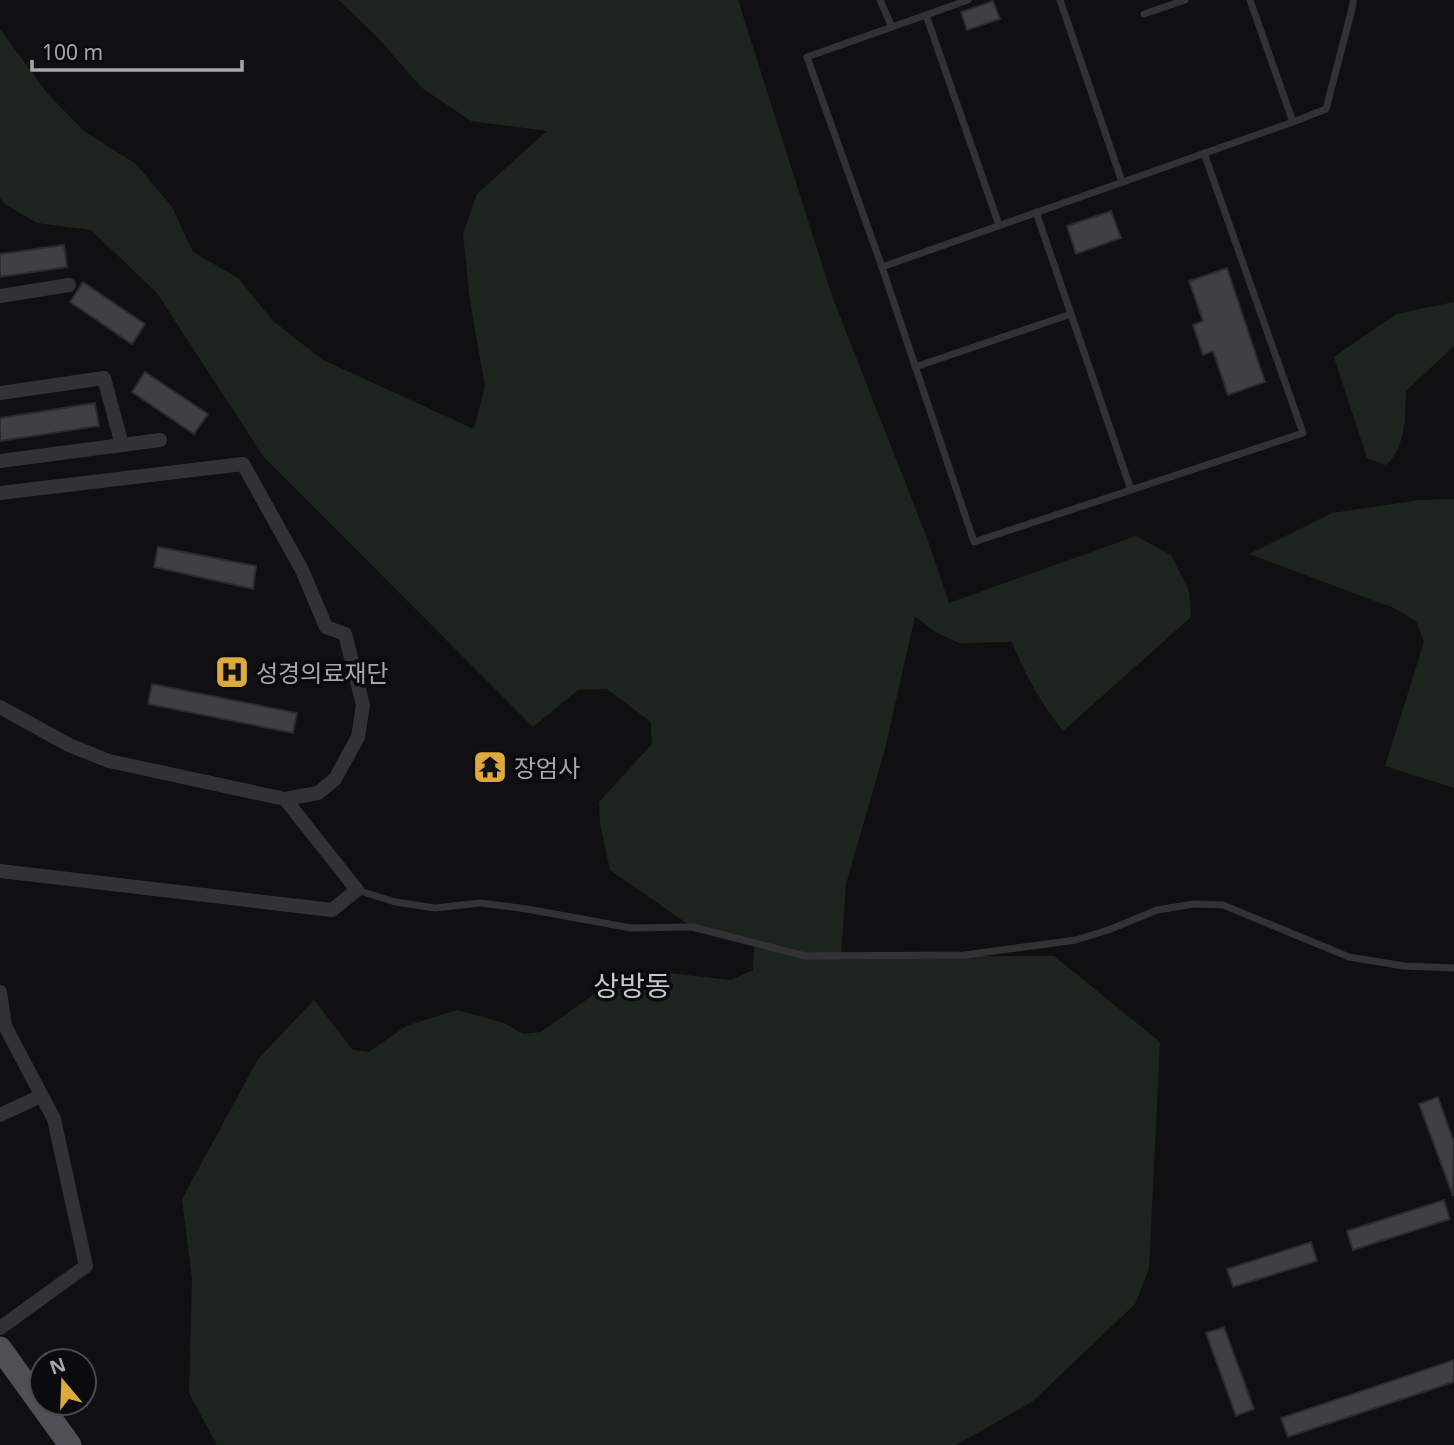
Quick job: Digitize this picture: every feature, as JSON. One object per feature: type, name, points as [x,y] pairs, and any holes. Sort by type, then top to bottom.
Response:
[{"type":"main road","points":[[0,1348],[70,1445]]},
{"type":"street","points":[[0,296],[69,285]]},
{"type":"street","points":[[0,393],[104,378],[122,445]]},
{"type":"street","points":[[0,461],[160,440]]},
{"type":"street","points":[[0,493],[243,464],[302,570],[326,626],[345,634],[363,705],[358,737],[335,779],[318,793],[285,799],[109,761],[69,745],[0,707]]},
{"type":"street","points":[[0,871],[332,910],[357,890],[285,799]]},
{"type":"street","points":[[0,992],[5,1026],[54,1119],[86,1266],[0,1328]]},
{"type":"street","points":[[0,1115],[41,1096]]},
{"type":"lane","points":[[880,0],[892,27]]},
{"type":"lane","points":[[968,0],[807,57],[974,542],[1303,433],[1205,153]]},
{"type":"lane","points":[[1060,0],[1122,182]]},
{"type":"lane","points":[[1144,14],[1185,0]]},
{"type":"lane","points":[[1250,0],[1293,122]]},
{"type":"lane","points":[[881,267],[1326,109],[1353,0]]},
{"type":"lane","points":[[926,15],[999,225]]},
{"type":"lane","points":[[1037,212],[1131,490]]},
{"type":"lane","points":[[915,368],[1071,314]]},
{"type":"lane","points":[[357,890],[395,902],[435,908],[480,903],[631,928],[692,927],[805,956],[965,955],[1076,940],[1157,910],[1194,904],[1223,905],[1349,957],[1404,966],[1454,968]]},
{"type":"shaded area","points":[[339,0],[738,0],[832,296],[927,538],[949,603],[1136,536],[1171,555],[1189,591],[1191,617],[1063,731],[1034,688],[1012,642],[959,643],[935,632],[915,616],[885,749],[846,884],[841,956],[1054,956],[1160,1042],[1149,1269],[1135,1304],[1032,1402],[956,1445],[217,1445],[189,1393],[192,1279],[182,1199],[258,1059],[314,1000],[353,1050],[369,1052],[406,1026],[457,1010],[504,1023],[523,1034],[541,1032],[607,985],[651,971],[731,980],[753,970],[754,943],[692,927],[610,870],[600,824],[599,802],[652,744],[651,722],[607,689],[578,690],[533,727],[263,456],[157,293],[91,230],[37,223],[5,204],[0,198],[0,29],[47,93],[84,131],[136,164],[172,207],[193,252],[238,278],[273,321],[323,360],[474,429],[485,386],[470,301],[463,234],[477,194],[547,131],[471,121],[422,88],[378,38]]},
{"type":"shaded area","points":[[1454,302],[1454,346],[1406,391],[1403,431],[1393,458],[1386,465],[1367,458],[1334,357],[1396,314]]},
{"type":"shaded area","points":[[1454,499],[1454,788],[1385,766],[1424,642],[1416,621],[1394,608],[1249,554],[1332,513],[1420,500]]},
{"type":"building","points":[[993,1],[1000,19],[967,30],[961,12]]},
{"type":"building","points":[[1111,211],[1121,238],[1076,254],[1067,226]]},
{"type":"building","points":[[64,245],[67,267],[0,277],[0,254]]},
{"type":"building","points":[[1227,268],[1265,382],[1228,395],[1213,351],[1203,355],[1193,325],[1203,321],[1189,281]]},
{"type":"building","points":[[83,282],[145,324],[132,344],[70,302]]},
{"type":"building","points":[[145,372],[208,414],[194,434],[132,392]]},
{"type":"building","points":[[95,403],[99,426],[0,441],[0,418]]},
{"type":"building","points":[[158,547],[256,566],[253,589],[154,567]]},
{"type":"building","points":[[152,684],[297,713],[293,733],[148,704]]},
{"type":"building","points":[[1438,1097],[1454,1142],[1453,1196],[1419,1104]]},
{"type":"building","points":[[1444,1200],[1450,1219],[1353,1250],[1347,1231]]},
{"type":"building","points":[[1311,1242],[1317,1261],[1233,1287],[1227,1269]]},
{"type":"building","points":[[1224,1327],[1254,1409],[1236,1416],[1206,1333]]},
{"type":"building","points":[[1454,1360],[1454,1382],[1288,1437],[1281,1418]]},
{"type":"place","name":"성경의료재단","points":[[232,672]]},
{"type":"place","name":"장엄사","points":[[490,767]]},
{"type":"district","name":"상방동","points":[[632,985]]}]
